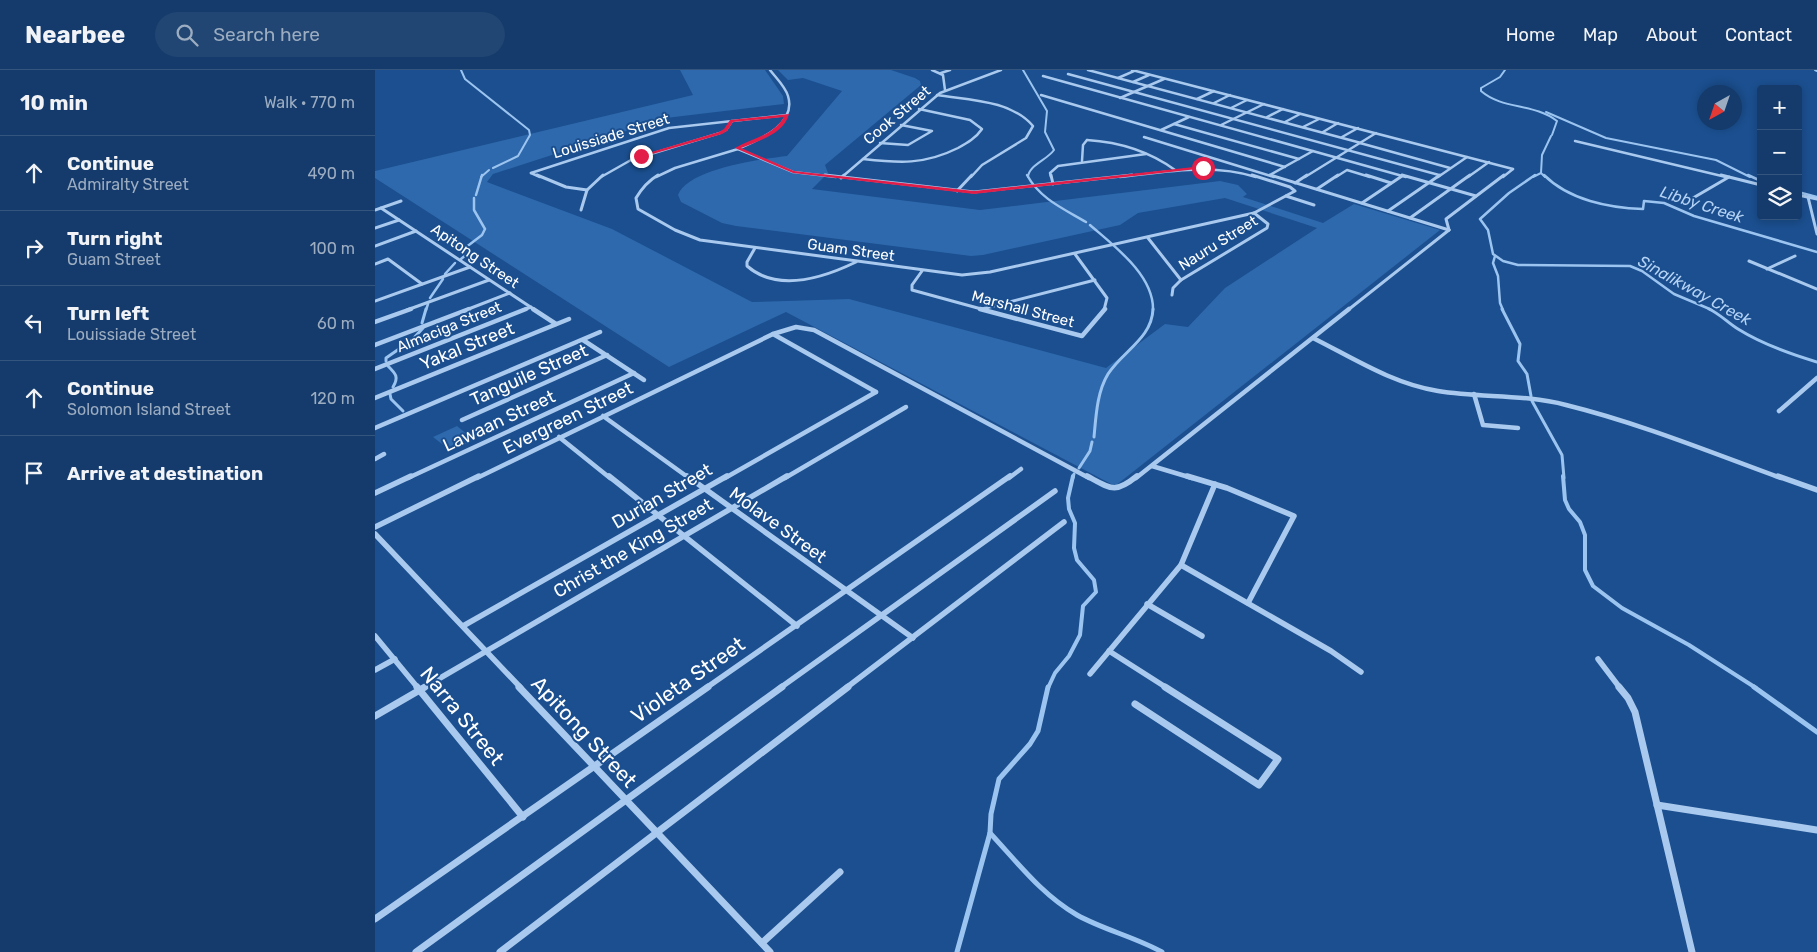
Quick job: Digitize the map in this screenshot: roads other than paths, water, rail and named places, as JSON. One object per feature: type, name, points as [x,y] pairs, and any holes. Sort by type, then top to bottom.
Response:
[{"type":"street","points":[[770,70],[788,95],[790,101],[787,115]]},
{"type":"street","points":[[932,70],[941,73],[945,77],[945,90]]},
{"type":"street","points":[[941,73],[950,70]]},
{"type":"street","name":"Cook Street","points":[[841,178],[880,142],[937,95],[945,90],[1001,70]]},
{"type":"street","points":[[1089,70],[1342,137],[1450,168]]},
{"type":"street","points":[[1101,73],[1110,70]]},
{"type":"street","points":[[1117,78],[1133,70],[1513,169],[1446,219],[1449,230]]},
{"type":"street","points":[[1068,74],[1439,175]]},
{"type":"street","points":[[1133,82],[1150,75]]},
{"type":"street","points":[[1043,76],[1476,196]]},
{"type":"street","points":[[1120,98],[1165,78]]},
{"type":"street","points":[[1197,99],[1214,91]]},
{"type":"street","points":[[937,95],[1006,109],[1027,118],[1033,126],[1026,138],[976,170],[957,191]]},
{"type":"street","points":[[1041,95],[1285,167]]},
{"type":"street","points":[[1213,103],[1230,95]]},
{"type":"street","points":[[1231,108],[1247,100]]},
{"type":"street","points":[[1221,126],[1264,104]]},
{"type":"street","points":[[863,159],[909,164],[926,162],[946,154],[967,142],[982,129],[971,120],[919,109]]},
{"type":"street","points":[[1267,118],[1284,109]]},
{"type":"street","points":[[1284,122],[1300,114]]},
{"type":"street","name":"Louissiade Street","points":[[587,190],[566,187],[531,173],[669,128],[787,115]]},
{"type":"street","name":"Guam Street","points":[[787,115],[782,124],[768,136],[659,174],[640,191],[636,198],[636,204],[643,213],[686,235],[708,241],[962,275],[976,274],[1075,254],[1254,214],[1295,190],[1222,168],[1175,170]]},
{"type":"street","points":[[1160,130],[1189,117]]},
{"type":"street","points":[[1303,127],[1319,118]]},
{"type":"street","points":[[581,210],[587,190],[599,179],[630,160],[720,133],[726,130],[732,121]]},
{"type":"street","points":[[1322,132],[1338,123]]},
{"type":"street","points":[[1174,124],[1299,159]]},
{"type":"street","points":[[880,142],[908,144],[932,131],[901,125]]},
{"type":"street","points":[[1342,137],[1358,128]]},
{"type":"street","points":[[1295,183],[1376,133]]},
{"type":"street","points":[[1083,134],[1087,140],[1118,144],[1146,154],[1175,170]]},
{"type":"street","points":[[1144,137],[1449,230]]},
{"type":"street","points":[[1082,161],[1083,145],[1087,140]]},
{"type":"street","points":[[1575,141],[1757,184]]},
{"type":"street","points":[[737,148],[785,170],[957,191],[987,192],[1175,170]]},
{"type":"street","points":[[1271,175],[1313,151]]},
{"type":"street","points":[[1053,184],[1050,173],[1059,166],[1082,161],[1146,154]]},
{"type":"street","points":[[1388,211],[1467,157]]},
{"type":"street","points":[[1410,218],[1489,162]]},
{"type":"street","points":[[1317,189],[1347,170],[1391,183]]},
{"type":"street","points":[[1362,203],[1403,176]]},
{"type":"street","points":[[1693,198],[1730,177]]},
{"type":"street","points":[[1286,196],[1314,205]]},
{"type":"street","points":[[1802,196],[1817,199]]},
{"type":"street","points":[[1808,197],[1817,234]]},
{"type":"street","points":[[375,210],[401,201]]},
{"type":"street","name":"Apitong Street","points":[[381,208],[556,324]]},
{"type":"street","name":"Nauru Street","points":[[1172,295],[1173,288],[1181,280],[1267,228],[1267,224],[1254,214]]},
{"type":"street","points":[[375,228],[399,220]]},
{"type":"street","name":"Evergreen Street","points":[[375,527],[773,334],[796,327],[813,330],[1111,488],[1124,487],[1449,230]]},
{"type":"street","points":[[375,246],[416,231]]},
{"type":"street","points":[[1148,238],[1181,280]]},
{"type":"street","points":[[755,248],[747,262],[747,266],[756,274],[775,279],[815,278],[836,272],[856,262]]},
{"type":"street","name":"Marshall Street","points":[[922,271],[912,284],[912,290],[1082,336],[1098,319],[1107,304],[1107,298],[1075,254]]},
{"type":"street","points":[[1767,269],[1795,256]]},
{"type":"street","points":[[375,264],[388,259],[422,284]]},
{"type":"street","points":[[1749,261],[1817,289]]},
{"type":"street","points":[[375,301],[470,267]]},
{"type":"street","points":[[375,322],[489,280]]},
{"type":"street","points":[[980,309],[1095,280]]},
{"type":"street","points":[[375,345],[510,293]]},
{"type":"street","points":[[375,294],[381,299]]},
{"type":"street","name":"Almaciga Street","points":[[375,369],[531,307]]},
{"type":"street","name":"Yakal Street","points":[[375,398],[569,319]]},
{"type":"street","points":[[375,428],[600,332]]},
{"type":"street","name":"Durian Street","points":[[463,626],[877,392],[773,334]]},
{"type":"street","points":[[1313,338],[1407,382],[1438,391],[1533,399],[1584,410],[1817,490]]},
{"type":"street","points":[[583,340],[644,380]]},
{"type":"street","name":"Tanguile Street","points":[[462,420],[607,355]]},
{"type":"street","name":"Lawaan Street","points":[[375,493],[634,373]]},
{"type":"street","points":[[1779,412],[1816,380]]},
{"type":"street","points":[[1474,394],[1483,425],[1518,428]]},
{"type":"street","name":"Christ the King Street","points":[[375,716],[906,407]]},
{"type":"street","name":"Molave Street","points":[[603,416],[913,638]]},
{"type":"street","points":[[559,437],[797,626]]},
{"type":"street","points":[[375,458],[384,454]]},
{"type":"street","points":[[1152,466],[1215,484],[1294,516],[1248,603]]},
{"type":"street","name":"Violeta Street","points":[[375,919],[1021,469]]},
{"type":"street","points":[[1089,674],[1181,565],[1215,484]]},
{"type":"street","points":[[416,952],[625,799],[1055,491]]},
{"type":"street","points":[[500,952],[1064,522]]},
{"type":"street","name":"Apitong Street","points":[[375,534],[770,952]]},
{"type":"street","points":[[1181,565],[1331,651],[1361,672]]},
{"type":"street","points":[[1147,604],[1202,636]]},
{"type":"street","name":"Narra Street","points":[[375,636],[523,817]]},
{"type":"street","points":[[1109,651],[1279,759],[1259,785],[1135,704]]},
{"type":"street","points":[[375,670],[395,659]]},
{"type":"street","points":[[1598,659],[1607,674],[1632,702],[1692,952]]},
{"type":"street","points":[[1657,806],[1817,830]]},
{"type":"street","points":[[761,943],[840,872]]},
{"type":"waterway","points":[[461,70],[465,79],[529,130],[530,135],[518,156],[493,168]]},
{"type":"waterway","points":[[1023,70],[1047,111],[1045,132],[1054,150],[1031,169],[1028,177]]},
{"type":"waterway","name":"Libby Creek","points":[[1505,70],[1500,77],[1481,88],[1481,91],[1499,101],[1548,115],[1557,121],[1552,135]]},
{"type":"waterway","points":[[1546,112],[1606,138],[1716,160],[1750,177]]},
{"type":"waterway","name":"Libby Creek","points":[[1541,173],[1542,155],[1551,136]]},
{"type":"waterway","points":[[482,177],[489,170]]},
{"type":"waterway","name":"Sinalikway Creek","points":[[1533,177],[1541,173]]},
{"type":"waterway","name":"Libby Creek","points":[[1541,173],[1545,177]]},
{"type":"waterway","name":"Sinalikway Creek","points":[[1535,175],[1509,193],[1480,219],[1488,230],[1493,254],[1503,261],[1518,265],[1630,266],[1642,271],[1674,294],[1712,310]]},
{"type":"waterway","name":"Libby Creek","points":[[1544,175],[1565,191],[1590,201],[1617,207],[1643,209],[1644,201],[1664,203],[1694,216],[1817,252]]},
{"type":"waterway","points":[[1748,175],[1757,179]]},
{"type":"waterway","points":[[476,195],[482,177]]},
{"type":"waterway","points":[[1028,177],[1046,197],[1086,222]]},
{"type":"waterway","points":[[1802,193],[1817,197]]},
{"type":"waterway","points":[[461,259],[467,254],[465,248],[482,235],[485,229],[474,210],[474,198]]},
{"type":"waterway","points":[[1090,225],[1121,252],[1140,273],[1152,297],[1153,309]]},
{"type":"waterway","points":[[1495,256],[1493,263],[1498,276],[1500,303],[1503,310]]},
{"type":"waterway","points":[[445,274],[455,263]]},
{"type":"waterway","points":[[430,298],[443,279]]},
{"type":"waterway","points":[[426,310],[428,304]]},
{"type":"waterway","points":[[422,323],[426,309]]},
{"type":"waterway","points":[[1094,437],[1098,404],[1104,381],[1114,366],[1136,344],[1148,328],[1153,309]]},
{"type":"waterway","points":[[1502,309],[1520,344],[1518,361],[1527,374],[1531,396]]},
{"type":"waterway","name":"Sinalikway Creek","points":[[1709,309],[1738,329],[1766,344],[1817,362]]},
{"type":"waterway","points":[[386,361],[386,358],[412,340],[423,328]]},
{"type":"waterway","points":[[388,366],[396,376],[393,387]]},
{"type":"waterway","points":[[390,394],[391,399],[403,411]]},
{"type":"waterway","points":[[1532,401],[1562,455],[1564,478]]},
{"type":"waterway","points":[[1079,468],[1090,451],[1092,442]]},
{"type":"waterway","points":[[1073,478],[1074,474]]},
{"type":"waterway","points":[[1048,688],[1055,673],[1069,656],[1080,635],[1083,606],[1096,592],[1094,580],[1077,560],[1074,548],[1075,523],[1069,509],[1068,498],[1073,476]]},
{"type":"waterway","points":[[1563,476],[1565,500],[1569,509],[1580,522],[1585,535],[1585,570],[1593,586],[1622,608],[1689,645],[1756,688]]},
{"type":"waterway","points":[[990,833],[991,814],[999,779],[1030,744],[1038,731],[1048,687]]},
{"type":"waterway","points":[[1754,687],[1817,732]]},
{"type":"waterway","points":[[957,952],[990,833]]},
{"type":"waterway","points":[[990,833],[1041,888],[1064,907],[1087,920],[1162,952]]}]
